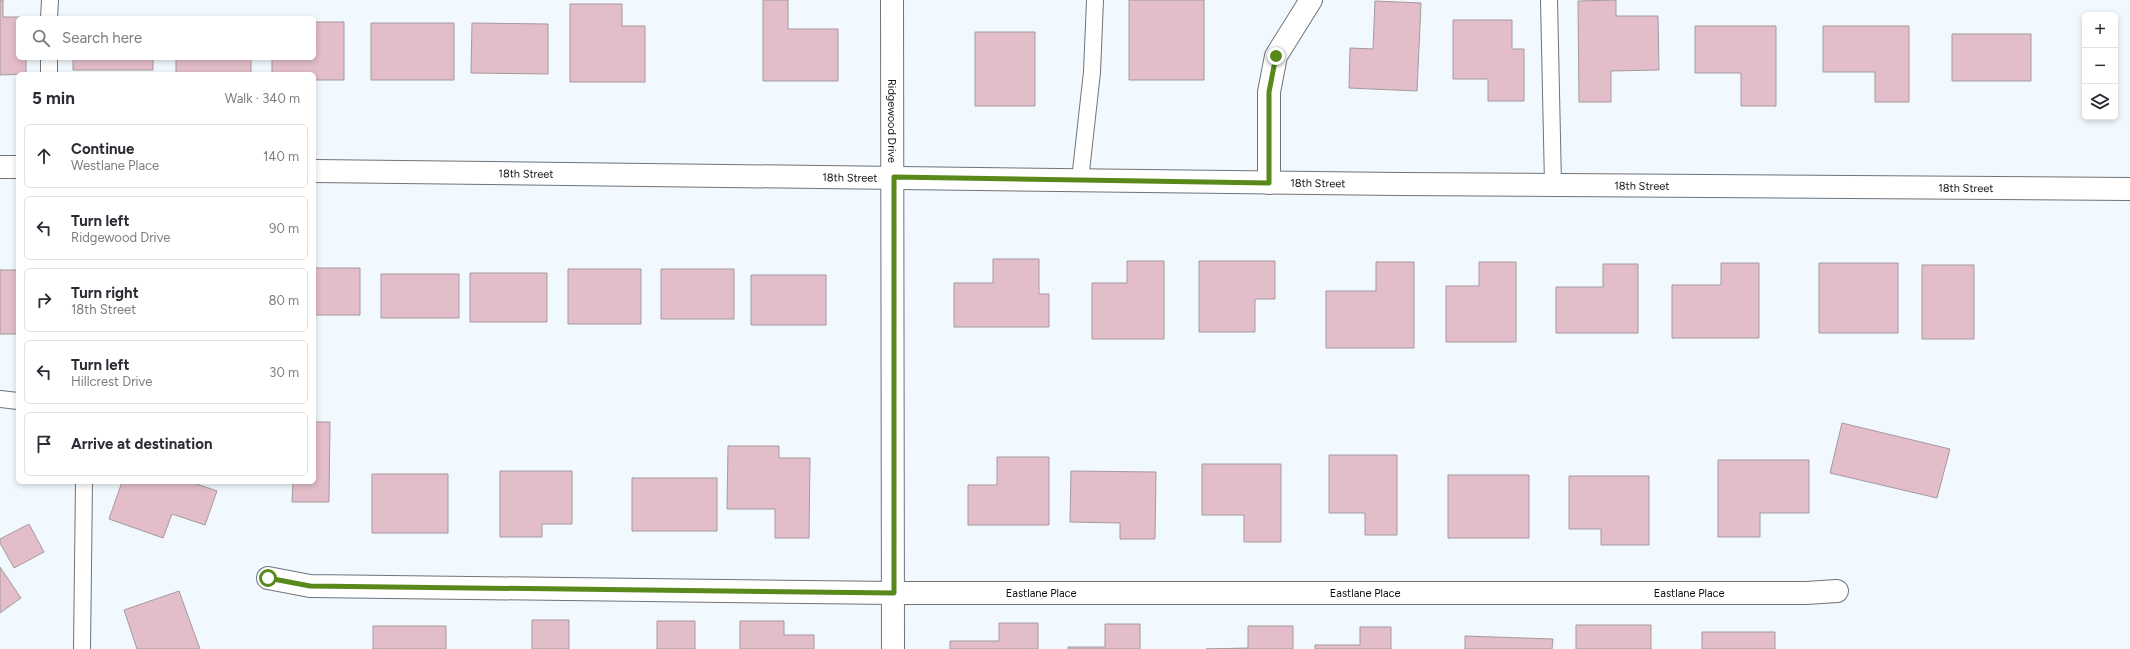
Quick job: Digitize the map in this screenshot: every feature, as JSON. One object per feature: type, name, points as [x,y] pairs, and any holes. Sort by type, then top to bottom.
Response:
[{"type":"street","name":"Ridgewood Drive","points":[[892,0],[894,177],[893,649]]},
{"type":"street","points":[[1269,183],[1269,92],[1276,56],[1311,0]]},
{"type":"street","points":[[0,167],[16,167]]},
{"type":"street","name":"18th Street","points":[[316,171],[894,177],[1269,183],[2130,189]]},
{"type":"street","name":"Eastlane Place","points":[[268,578],[310,586],[894,593],[1806,593],[1837,591]]},
{"type":"lane","points":[[49,16],[50,0]]},
{"type":"lane","points":[[1080,180],[1092,72],[1095,0]]},
{"type":"lane","points":[[1549,0],[1553,184]]},
{"type":"lane","points":[[49,60],[49,72]]},
{"type":"lane","points":[[0,400],[16,401]]},
{"type":"lane","points":[[82,649],[84,484]]},
{"type":"building","points":[[0,0],[3,0],[3,17],[16,17],[16,60],[26,60],[26,72],[16,72],[16,74],[0,75]]},
{"type":"building","points":[[763,0],[788,0],[788,29],[838,29],[838,81],[763,81]]},
{"type":"building","points":[[1129,0],[1204,0],[1204,80],[1129,80]]},
{"type":"building","points":[[1616,0],[1616,16],[1658,16],[1659,70],[1611,71],[1611,102],[1579,102],[1578,1]]},
{"type":"building","points":[[1375,1],[1421,3],[1417,91],[1349,88],[1350,48],[1373,49]]},
{"type":"building","points":[[570,4],[622,4],[622,26],[645,26],[645,82],[570,82]]},
{"type":"building","points":[[1453,20],[1512,20],[1512,49],[1524,49],[1524,101],[1488,101],[1488,79],[1453,79]]},
{"type":"building","points":[[316,22],[344,22],[344,80],[316,80],[316,72],[272,72],[272,60],[316,60]]},
{"type":"building","points":[[371,23],[454,23],[454,80],[371,80]]},
{"type":"building","points":[[472,23],[548,24],[548,74],[471,73]]},
{"type":"building","points":[[1695,26],[1776,26],[1776,106],[1741,106],[1741,73],[1695,73]]},
{"type":"building","points":[[1823,26],[1909,26],[1909,102],[1875,102],[1875,72],[1823,72]]},
{"type":"building","points":[[975,32],[1035,32],[1035,106],[975,106]]},
{"type":"building","points":[[1952,34],[2031,34],[2031,81],[1952,81]]},
{"type":"building","points":[[73,60],[153,60],[153,70],[73,70]]},
{"type":"building","points":[[176,60],[251,60],[251,72],[176,72]]},
{"type":"building","points":[[993,259],[1039,259],[1039,294],[1049,294],[1049,327],[954,327],[954,283],[993,283]]},
{"type":"building","points":[[1127,261],[1164,261],[1164,339],[1092,339],[1092,283],[1127,283]]},
{"type":"building","points":[[1199,261],[1275,261],[1275,299],[1255,299],[1255,332],[1199,332]]},
{"type":"building","points":[[1376,262],[1414,262],[1414,348],[1326,348],[1326,291],[1376,291]]},
{"type":"building","points":[[1479,262],[1516,262],[1516,342],[1446,342],[1446,286],[1479,286]]},
{"type":"building","points":[[1721,263],[1759,263],[1759,338],[1672,338],[1672,285],[1721,285]]},
{"type":"building","points":[[1819,263],[1898,263],[1898,333],[1819,333]]},
{"type":"building","points":[[1603,264],[1638,264],[1638,333],[1556,333],[1556,287],[1603,287]]},
{"type":"building","points":[[1922,265],[1974,265],[1974,339],[1922,339]]},
{"type":"building","points":[[316,268],[360,268],[360,315],[316,315]]},
{"type":"building","points":[[568,269],[641,269],[641,324],[568,324]]},
{"type":"building","points":[[661,269],[734,269],[734,319],[661,319]]},
{"type":"building","points":[[0,270],[16,270],[16,334],[0,334]]},
{"type":"building","points":[[470,273],[547,273],[547,322],[470,322]]},
{"type":"building","points":[[381,274],[459,274],[459,318],[381,318]]},
{"type":"building","points":[[751,275],[826,275],[826,325],[751,325]]},
{"type":"building","points":[[316,422],[330,422],[329,502],[292,502],[293,484],[316,484]]},
{"type":"building","points":[[1842,423],[1950,449],[1937,498],[1830,473]]},
{"type":"building","points":[[728,446],[779,446],[779,458],[810,458],[809,538],[775,538],[775,509],[727,509]]},
{"type":"building","points":[[1329,455],[1397,455],[1397,535],[1365,535],[1365,513],[1329,513]]},
{"type":"building","points":[[997,457],[1049,457],[1049,525],[968,525],[968,485],[997,485]]},
{"type":"building","points":[[1718,460],[1809,460],[1809,513],[1760,513],[1760,537],[1718,537]]},
{"type":"building","points":[[1202,464],[1281,464],[1281,542],[1244,542],[1244,515],[1202,515]]},
{"type":"building","points":[[500,471],[572,471],[572,524],[542,524],[542,537],[500,537]]},
{"type":"building","points":[[1071,471],[1156,472],[1155,539],[1120,539],[1120,523],[1070,522]]},
{"type":"building","points":[[372,474],[448,474],[448,533],[372,533]]},
{"type":"building","points":[[1448,475],[1529,475],[1529,538],[1448,538]]},
{"type":"building","points":[[1569,476],[1649,476],[1649,545],[1601,545],[1601,529],[1569,529]]},
{"type":"building","points":[[632,478],[717,478],[717,531],[632,531]]},
{"type":"building","points":[[121,484],[197,484],[217,491],[205,525],[172,514],[163,538],[109,519]]},
{"type":"building","points":[[29,524],[44,552],[14,568],[0,543],[0,539]]},
{"type":"building","points":[[0,567],[21,598],[0,613]]},
{"type":"building","points":[[179,591],[200,649],[137,649],[124,610]]},
{"type":"building","points":[[532,620],[569,620],[569,649],[532,649]]},
{"type":"building","points":[[657,621],[695,621],[695,649],[657,649]]},
{"type":"building","points":[[740,621],[784,621],[784,635],[814,635],[814,649],[740,649]]},
{"type":"building","points":[[999,623],[1038,623],[1038,649],[950,649],[950,641],[999,641]]},
{"type":"building","points":[[1105,624],[1140,624],[1140,649],[1068,649],[1068,647],[1105,647]]},
{"type":"building","points":[[1576,625],[1651,625],[1651,649],[1576,649]]},
{"type":"building","points":[[373,626],[446,626],[446,649],[373,649]]},
{"type":"building","points":[[1248,626],[1293,626],[1293,649],[1206,649],[1248,648]]},
{"type":"building","points":[[1360,627],[1391,627],[1391,649],[1315,649],[1315,645],[1360,645]]},
{"type":"building","points":[[1702,632],[1775,632],[1775,649],[1702,649]]},
{"type":"building","points":[[1465,636],[1553,639],[1552,649],[1465,649]]},
{"type":"route","points":[[268,578],[310,586],[894,593],[894,177],[1269,183],[1269,92],[1276,56]]}]
